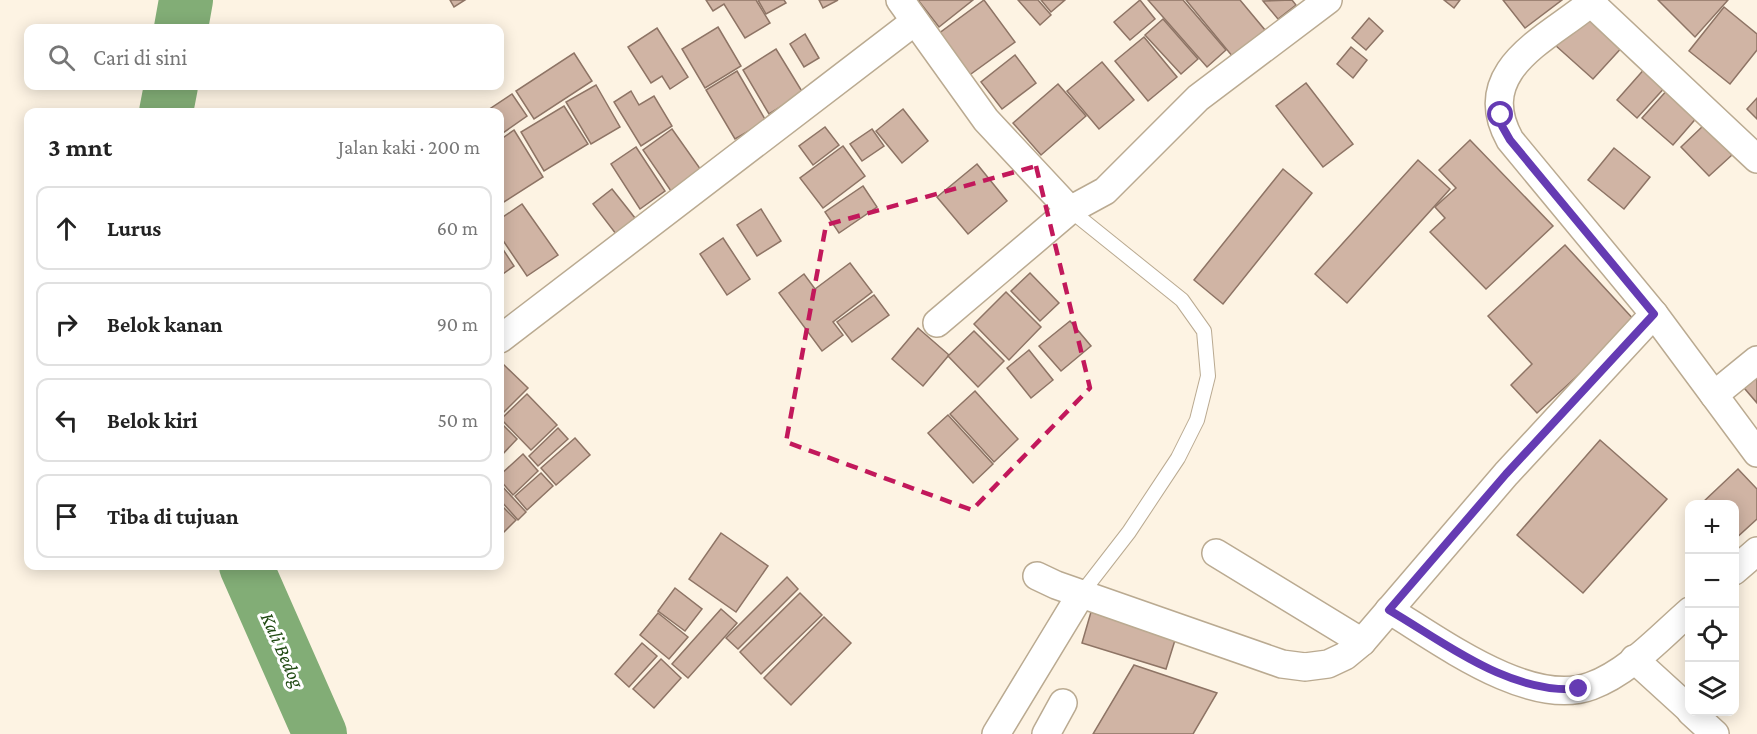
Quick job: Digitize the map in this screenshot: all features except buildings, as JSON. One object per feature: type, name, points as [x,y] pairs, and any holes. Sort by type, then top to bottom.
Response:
[{"type":"street","points":[[937,323],[1070,210],[1105,191],[1198,98],[1328,0]]},
{"type":"street","points":[[1757,159],[1593,1],[1535,42],[1509,71],[1500,106],[1502,126],[1510,140],[1654,314],[1757,453]]},
{"type":"street","points":[[504,336],[907,11],[986,120],[1070,210]]},
{"type":"street","points":[[1037,576],[1081,594],[1288,665],[1305,668],[1328,664],[1344,656],[1362,642],[1506,474],[1654,314]]},
{"type":"street","points":[[1714,395],[1757,360]]},
{"type":"street","points":[[1739,567],[1757,551]]},
{"type":"street","points":[[1216,553],[1362,642]]},
{"type":"street","points":[[996,734],[1081,594]]},
{"type":"street","points":[[1389,610],[1476,662],[1509,678],[1559,690],[1590,686],[1634,659],[1685,614]]},
{"type":"street","points":[[1634,659],[1685,706]]},
{"type":"street","points":[[1046,734],[1063,703]]},
{"type":"street","points":[[1695,716],[1715,734]]},
{"type":"lane","points":[[1070,210],[1182,300],[1204,332],[1208,376],[1197,420],[1178,458],[1129,532],[1081,594]]},
{"type":"highlighted area","points":[[1036,166],[1090,388],[972,510],[786,442],[826,225]]},
{"type":"waterway","name":"Kali Bedog","points":[[182,24],[186,0]]},
{"type":"waterway","name":"Kali Bedog","points":[[167,108],[170,90]]},
{"type":"waterway","name":"Kali Bedog","points":[[248,570],[320,734]]},
{"type":"route","points":[[1501,115],[1502,126],[1510,140],[1654,314],[1506,474],[1389,610],[1476,662],[1509,678],[1559,690],[1579,689]]}]
